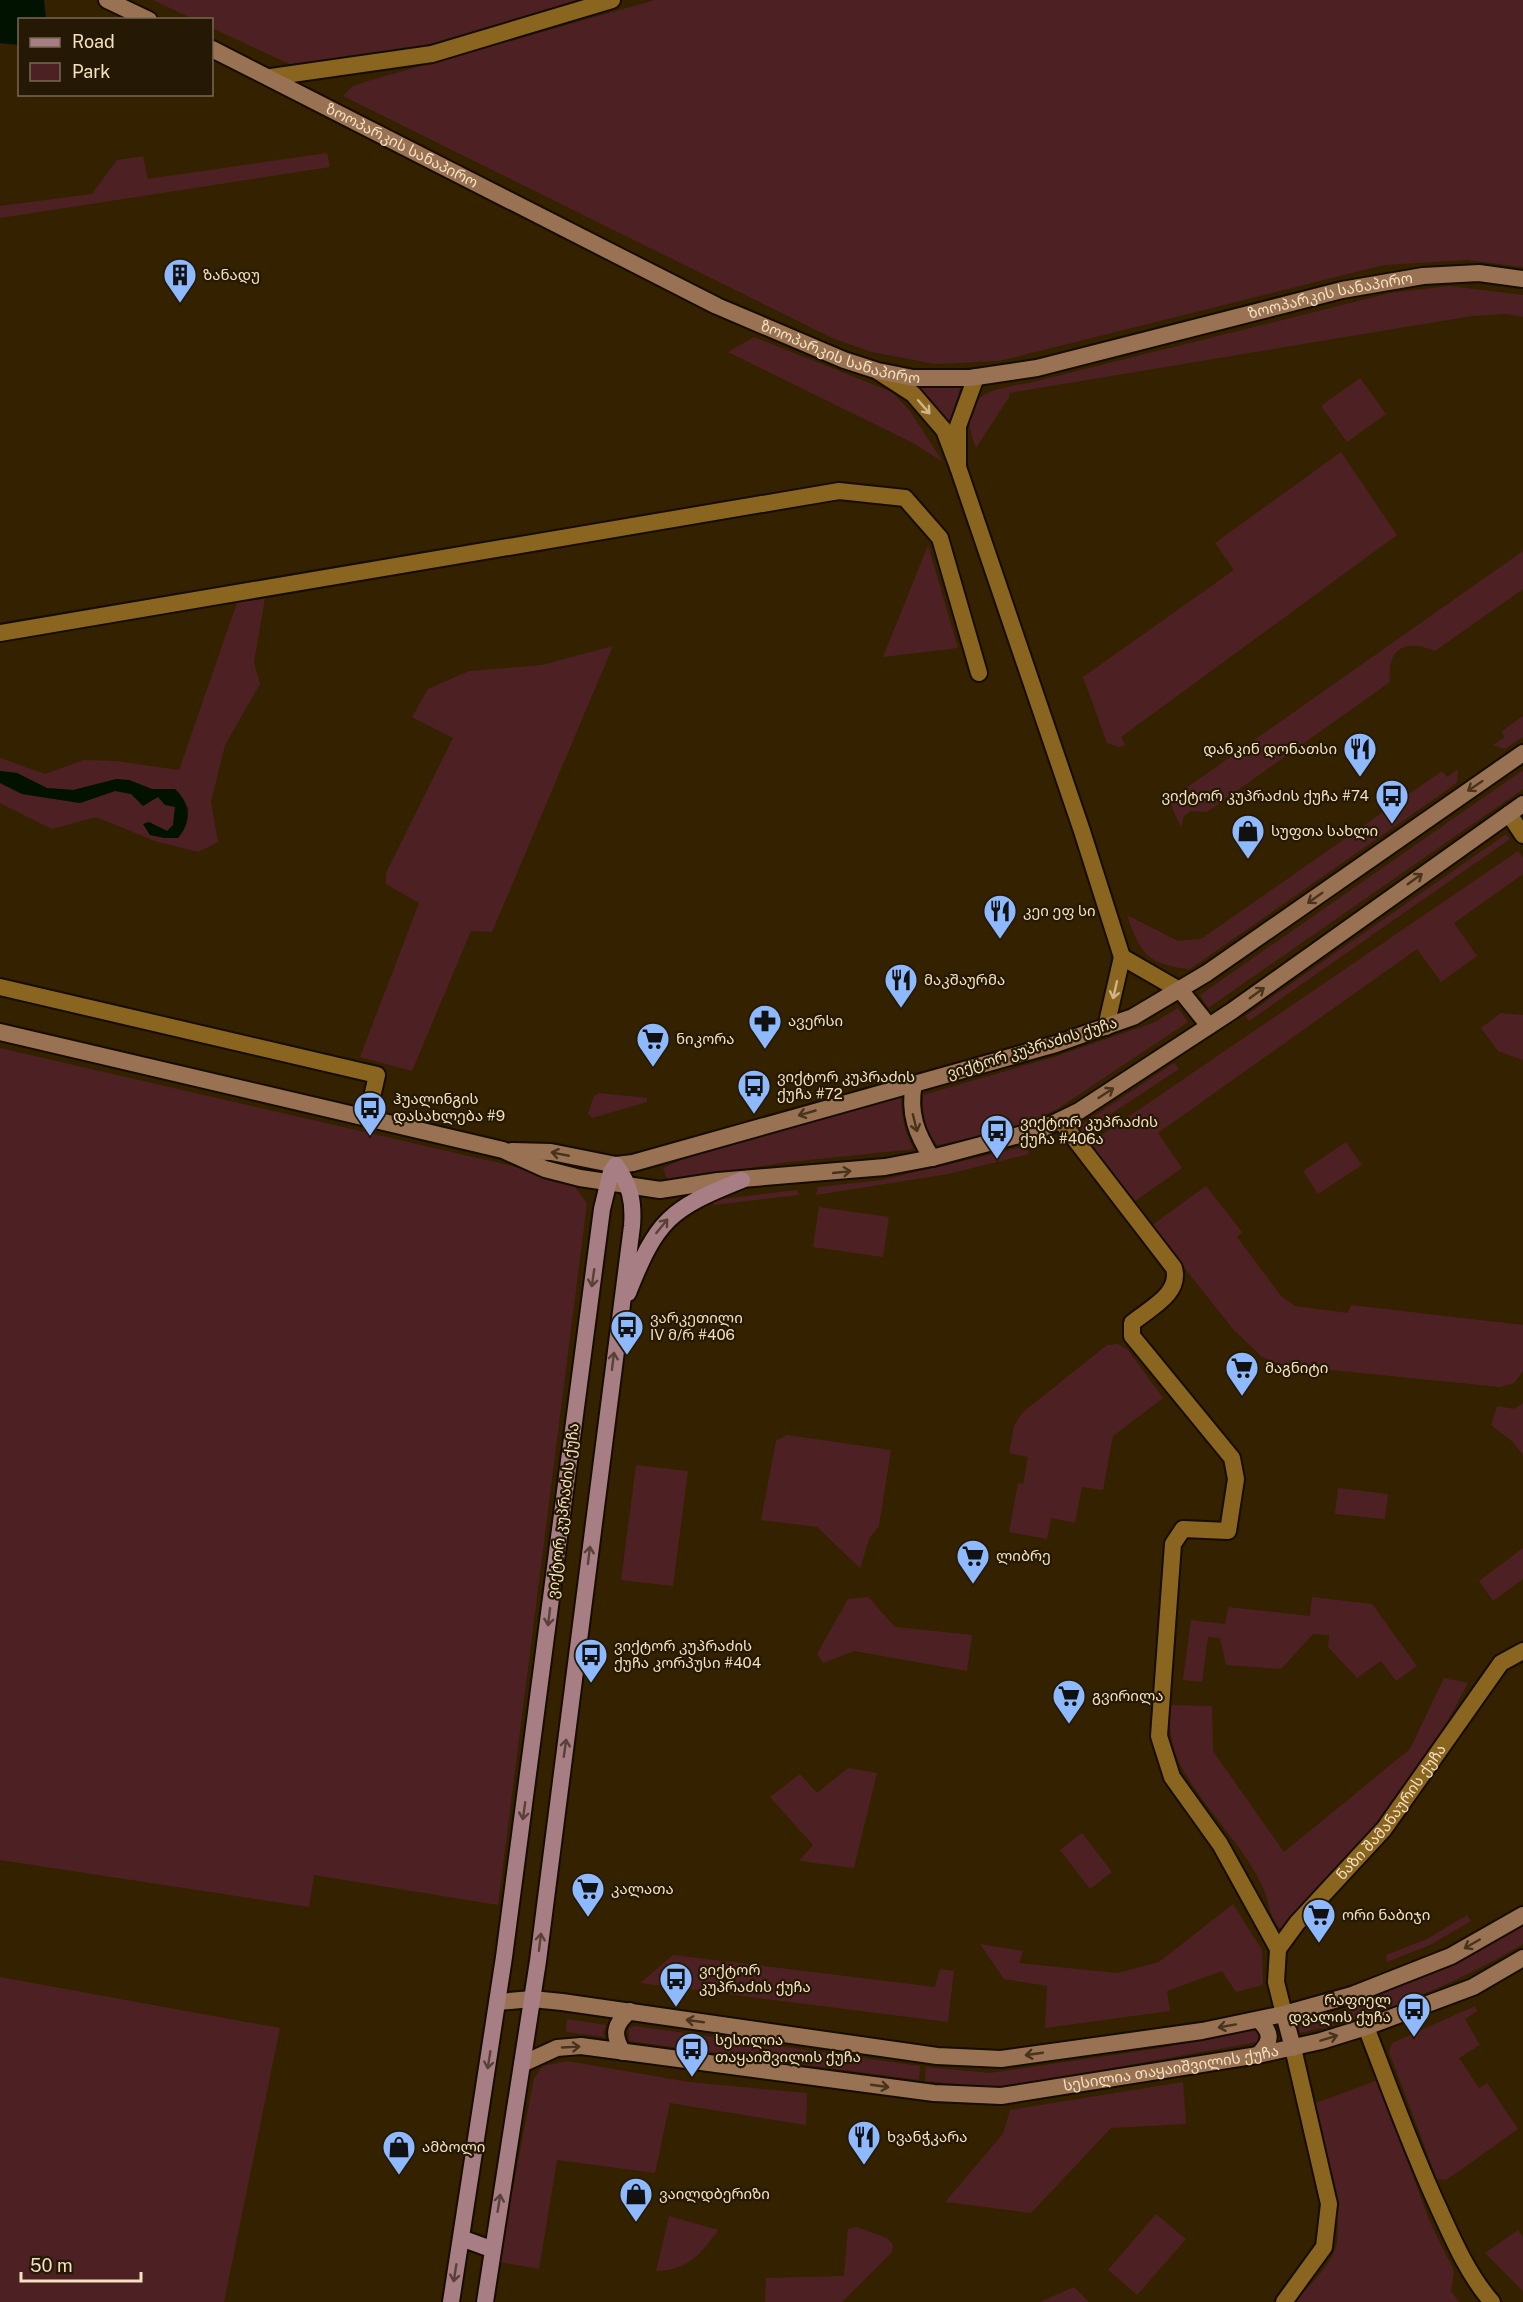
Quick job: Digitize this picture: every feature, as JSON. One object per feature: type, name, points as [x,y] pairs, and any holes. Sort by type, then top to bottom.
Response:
[{"type":"main road","points":[[107,0],[145,18]]},
{"type":"main road","name":"ზოოპარკის სანაპირო","points":[[213,49],[717,306],[823,352],[878,371],[913,378],[976,377],[1037,368],[1342,290],[1423,276],[1479,273],[1523,279]]},
{"type":"main road","name":"ვიქტორ კუპრაძის ქუჩა","points":[[616,1165],[654,1158],[914,1084],[1133,1017],[1181,991],[1523,753]]},
{"type":"main road","points":[[0,1032],[502,1150],[546,1169],[608,1184],[660,1190],[718,1181],[885,1167],[1015,1138],[1061,1121],[1209,1026],[1523,804]]},
{"type":"main road","points":[[1181,991],[1209,1026]]},
{"type":"main road","points":[[914,1084],[911,1097],[914,1123],[932,1158]]},
{"type":"main road","points":[[502,1150],[551,1152],[616,1165]]},
{"type":"main road","name":"ვიქტორ კუპრაძის ქუჩა","points":[[451,2302],[498,2002],[588,1311],[608,1184],[616,1165]]},
{"type":"main road","name":"ვიქტორ კუპრაძის ქუჩა","points":[[485,2302],[491,2249],[532,2000],[618,1316],[632,1226],[633,1200],[630,1187],[616,1165]]},
{"type":"main road","points":[[618,1316],[646,1250],[668,1220],[688,1203],[742,1180]]},
{"type":"main road","points":[[498,2002],[532,2000],[630,2011],[937,2056],[1001,2059],[1259,2020],[1284,2014],[1352,1995],[1451,1956],[1523,1915]]},
{"type":"main road","name":"სესილია თაყაიშვილის ქუჩა","points":[[522,2064],[557,2048],[580,2046],[934,2093],[1001,2096],[1293,2048],[1366,2027],[1473,1987],[1523,1958]]},
{"type":"main road","points":[[623,2052],[617,2043],[616,2028],[618,2020],[630,2011]]},
{"type":"main road","points":[[1284,2014],[1293,2048]]},
{"type":"main road","points":[[1258,2055],[1269,2044],[1270,2037],[1267,2028],[1259,2020]]},
{"type":"main road","points":[[461,2238],[491,2249]]},
{"type":"street","points":[[271,77],[432,54],[612,0]]},
{"type":"street","points":[[878,371],[913,394],[944,430],[958,467],[1082,831],[1122,957],[1106,1027]]},
{"type":"street","points":[[958,467],[958,426],[976,377]]},
{"type":"street","points":[[0,633],[839,491],[905,498],[940,538],[979,673]]},
{"type":"street","points":[[1509,814],[1523,835]]},
{"type":"street","points":[[1122,957],[1181,991]]},
{"type":"street","points":[[0,987],[377,1075],[367,1119]]},
{"type":"street","points":[[1061,1121],[1174,1268],[1176,1283],[1171,1292],[1132,1323],[1132,1336],[1232,1458],[1236,1469],[1228,1531],[1183,1529],[1173,1544],[1159,1736],[1172,1777],[1220,1844],[1278,1948],[1276,1982],[1284,2014]]},
{"type":"street","name":"ნაზი შამანაურის ქუჩა","points":[[1278,1948],[1296,1923],[1384,1829],[1501,1663],[1523,1652]]},
{"type":"street","points":[[1366,2027],[1427,2184],[1455,2245],[1492,2302]]},
{"type":"street","points":[[1284,2302],[1324,2247],[1329,2204],[1293,2048]]},
{"type":"green space","points":[[153,0],[579,0],[361,64],[324,80],[213,28],[213,18],[191,18]]},
{"type":"green space","points":[[655,0],[1523,0],[1523,267],[1468,260],[1384,265],[999,361],[935,364],[872,352],[832,338],[343,96],[353,86],[371,80]]},
{"type":"green space","points":[[327,153],[330,167],[0,218],[0,206],[92,194],[117,160],[143,156],[148,179]]},
{"type":"green space","points":[[1450,286],[1523,295],[1523,317],[1506,314],[1472,316],[1009,393],[1009,397],[976,448],[970,417],[979,399],[988,393],[1390,293]]},
{"type":"green space","points":[[754,337],[892,392],[910,411],[943,462],[913,443],[728,352]]},
{"type":"green space","points":[[1360,378],[1386,414],[1347,442],[1321,406]]},
{"type":"green space","points":[[915,385],[961,386],[949,424]]},
{"type":"green space","points":[[1341,452],[1397,535],[1121,737],[1125,745],[1119,747],[1107,743],[1083,677],[1234,570],[1215,543]]},
{"type":"green space","points":[[928,545],[958,648],[883,657]]},
{"type":"green space","points":[[1523,551],[1523,589],[1435,651],[1414,646],[1400,649],[1391,661],[1390,682],[1207,812],[1191,811],[1184,816],[1181,828],[1169,800]]},
{"type":"green space","points":[[267,587],[254,662],[260,684],[225,745],[211,802],[218,842],[198,852],[155,841],[96,817],[52,829],[0,803],[0,783],[22,794],[80,803],[115,791],[131,794],[138,799],[158,797],[175,806],[173,825],[167,831],[149,822],[150,835],[183,831],[189,809],[175,789],[152,789],[129,780],[73,790],[47,788],[17,773],[0,771],[0,758],[45,774],[84,760],[116,761],[179,770],[241,591]]},
{"type":"green space","points":[[613,646],[492,932],[471,931],[412,1071],[360,1057],[419,903],[386,884],[386,873],[453,738],[412,717],[428,689],[469,671],[542,665]]},
{"type":"green space","points":[[1523,716],[1523,737],[1505,749],[1493,745],[1505,737],[1501,732]]},
{"type":"green space","points":[[1458,769],[1457,782],[1447,790],[1190,969],[1155,960],[1148,955],[1136,939],[1127,915],[1178,941],[1201,939],[1442,771],[1447,777]]},
{"type":"green space","points":[[1523,770],[1523,789],[1208,1008],[1200,995]]},
{"type":"green space","points":[[1506,834],[1510,839],[1249,1021],[1245,1016]]},
{"type":"green space","points":[[1518,851],[1523,858],[1523,874],[1454,923],[1477,956],[1441,982],[1417,949],[1158,1133],[1182,1168],[1135,1201],[1090,1143]]},
{"type":"green space","points":[[1178,1008],[1188,1022],[1057,1109],[1012,1130],[938,1145],[927,1128],[923,1095],[1051,1058],[1153,1023]]},
{"type":"green space","points":[[1501,1013],[1523,1015],[1523,1060],[1498,1051],[1481,1028]]},
{"type":"green space","points":[[0,1048],[529,1170],[573,1184],[587,1203],[498,1905],[314,1875],[309,1907],[0,1860]]},
{"type":"green space","points":[[1174,1063],[1179,1069],[1082,1133],[1079,1126]]},
{"type":"green space","points":[[599,1093],[647,1098],[647,1102],[592,1118],[588,1114],[594,1096]]},
{"type":"green space","points":[[901,1097],[904,1124],[914,1149],[780,1163],[668,1181],[663,1168],[702,1151]]},
{"type":"green space","points":[[1346,1142],[1362,1165],[1318,1194],[1303,1171]]},
{"type":"green space","points":[[1027,1146],[1029,1154],[948,1174],[816,1195],[818,1187],[882,1180]]},
{"type":"green space","points":[[1206,1186],[1242,1232],[1237,1237],[1281,1296],[1295,1306],[1348,1313],[1351,1305],[1523,1325],[1523,1371],[1514,1383],[1500,1387],[1282,1365],[1262,1357],[1233,1329],[1151,1226]]},
{"type":"green space","points":[[797,1190],[799,1195],[714,1205],[712,1200]]},
{"type":"green space","points":[[819,1207],[889,1217],[883,1257],[813,1247]]},
{"type":"green space","points":[[1118,1344],[1128,1350],[1163,1398],[1113,1436],[1103,1490],[1082,1487],[1075,1523],[1051,1518],[1047,1539],[1009,1532],[1018,1483],[1023,1484],[1028,1457],[1009,1453],[1014,1426],[1022,1413],[1107,1345]]},
{"type":"green space","points":[[1523,1403],[1523,1455],[1513,1442],[1491,1425],[1497,1406],[1514,1409]]},
{"type":"green space","points":[[787,1435],[891,1450],[879,1526],[870,1537],[860,1568],[817,1527],[761,1520],[776,1441]]},
{"type":"green space","points":[[636,1465],[688,1471],[673,1586],[621,1580]]},
{"type":"green space","points":[[1338,1488],[1388,1494],[1385,1519],[1335,1514]]},
{"type":"green space","points":[[1523,1548],[1523,1579],[1493,1601],[1479,1581]]},
{"type":"green space","points":[[868,1597],[895,1627],[972,1635],[967,1671],[854,1651],[823,1663],[817,1654],[848,1599]]},
{"type":"green space","points":[[1312,1597],[1372,1604],[1417,1666],[1396,1681],[1381,1661],[1357,1678],[1328,1647],[1329,1635],[1313,1634],[1281,1669],[1226,1665],[1220,1638],[1208,1637],[1202,1682],[1183,1680],[1191,1620],[1225,1624],[1228,1607],[1310,1616]]},
{"type":"green space","points":[[1444,1678],[1468,1683],[1417,1778],[1281,1929],[1271,1913],[1264,1889],[1252,1867],[1180,1764],[1172,1743],[1169,1705],[1212,1706],[1213,1751],[1284,1852],[1410,1749]]},
{"type":"green space","points":[[848,1768],[877,1773],[854,1868],[799,1861],[813,1845],[770,1797],[800,1774],[817,1793]]},
{"type":"green space","points":[[1082,1833],[1112,1872],[1090,1889],[1060,1850]]},
{"type":"green space","points":[[1233,1904],[1262,1950],[1263,1985],[1236,1992],[1222,1971],[1167,1991],[1170,2011],[1045,2028],[1047,1986],[1004,1979],[980,1944],[1023,1951],[1019,1963],[1117,1973],[1159,1962]]},
{"type":"green space","points":[[1467,1915],[1471,1921],[1430,1945],[1387,1962],[1386,1955],[1427,1939]]},
{"type":"green space","points":[[1523,1925],[1523,1944],[1502,1956],[1415,1998],[1346,2022],[1343,2009],[1452,1966]]},
{"type":"green space","points":[[673,1955],[935,1987],[940,1969],[954,1971],[948,2022],[640,1983]]},
{"type":"green space","points":[[0,1977],[280,2028],[224,2302],[0,2302]]},
{"type":"green space","points":[[1475,2006],[1477,2011],[1465,2019],[1480,2045],[1459,2058],[1479,2088],[1487,2083],[1518,2129],[1455,2174],[1445,2180],[1437,2179],[1389,2052],[1392,2043]]},
{"type":"green space","points":[[1331,2011],[1334,2025],[1299,2033],[1295,2030],[1293,2020]]},
{"type":"green space","points":[[567,2019],[606,2025],[603,2033],[606,2037],[566,2032]]},
{"type":"green space","points":[[635,2026],[920,2066],[919,2080],[629,2041],[629,2028]]},
{"type":"green space","points":[[1255,2029],[1259,2033],[1257,2042],[1000,2088],[925,2081],[926,2067],[990,2073],[1161,2048]]},
{"type":"green space","points":[[567,2061],[689,2082],[807,2093],[806,2125],[670,2103],[655,2173],[557,2160],[539,2269],[499,2262],[534,2078],[543,2066]]},
{"type":"green space","points":[[1378,2080],[1429,2220],[1454,2271],[1451,2291],[1459,2302],[1294,2302],[1326,2266],[1337,2242],[1337,2209],[1334,2191],[1313,2104]]},
{"type":"green space","points":[[1183,2082],[1186,2124],[1111,2128],[1031,2213],[945,2202],[1003,2134],[1010,2110]]},
{"type":"green space","points":[[1156,2214],[1186,2239],[1137,2295],[1108,2270]]},
{"type":"green space","points":[[669,2216],[718,2230],[693,2259],[677,2268],[656,2271]]},
{"type":"green space","points":[[856,2227],[887,2238],[893,2245],[892,2252],[842,2302],[765,2302],[766,2278],[844,2276],[848,2229]]},
{"type":"green space","points":[[1518,2230],[1523,2237],[1523,2291],[1485,2253]]},
{"type":"green space","points":[[1074,2287],[1089,2302],[1040,2302]]},
{"type":"shaded area","points":[[0,0],[44,0],[46,18],[18,18],[18,45],[0,43]]},
{"type":"shaded area","points":[[0,771],[17,773],[47,788],[73,790],[116,779],[129,780],[152,789],[175,789],[187,807],[186,825],[178,838],[150,835],[143,824],[149,822],[167,831],[173,825],[175,807],[165,805],[158,797],[143,806],[131,794],[115,791],[80,803],[22,794],[0,783]]},
{"type":"place","name":"ზანადუ","points":[[180,304]]},
{"type":"place","name":"დანკინ დონათსი","points":[[1360,778]]},
{"type":"place","name":"ვიქტორ კუპრაძის ქუჩა #74","points":[[1392,825]]},
{"type":"place","name":"სუფთა სახლი","points":[[1248,860]]},
{"type":"place","name":"კეი ეფ სი","points":[[1000,940]]},
{"type":"place","name":"მაკშაურმა","points":[[901,1009]]},
{"type":"place","name":"ავერსი","points":[[765,1050]]},
{"type":"place","name":"ნიკორა","points":[[653,1068]]},
{"type":"place","name":"ვიქტორ კუპრაძის ქუჩა #72","points":[[754,1115]]},
{"type":"place","name":"ჰუალინგის დასახლება #9","points":[[370,1137]]},
{"type":"place","name":"ვიქტორ კუპრაძის ქუჩა #406ა","points":[[997,1160]]},
{"type":"place","name":"ვარკეთილი IV მ/რ #406","points":[[627,1356]]},
{"type":"place","name":"მაგნიტი","points":[[1242,1397]]},
{"type":"place","name":"ლიბრე","points":[[973,1585]]},
{"type":"place","name":"ვიქტორ კუპრაძის ქუჩა კორპუსი #404","points":[[591,1684]]},
{"type":"place","name":"გვირილა","points":[[1069,1725]]},
{"type":"place","name":"კალათა","points":[[588,1918]]},
{"type":"place","name":"ორი ნაბიჯი","points":[[1319,1944]]},
{"type":"place","name":"ვიქტორ კუპრაძის ქუჩა","points":[[676,2008]]},
{"type":"place","name":"რაფიელ დვალის ქუჩა","points":[[1414,2038]]},
{"type":"place","name":"სესილია თაყაიშვილის ქუჩა","points":[[692,2078]]},
{"type":"place","name":"ხვანჭკარა","points":[[864,2166]]},
{"type":"place","name":"ამბოლი","points":[[399,2176]]},
{"type":"place","name":"ვაილდბერიზი","points":[[636,2223]]}]
